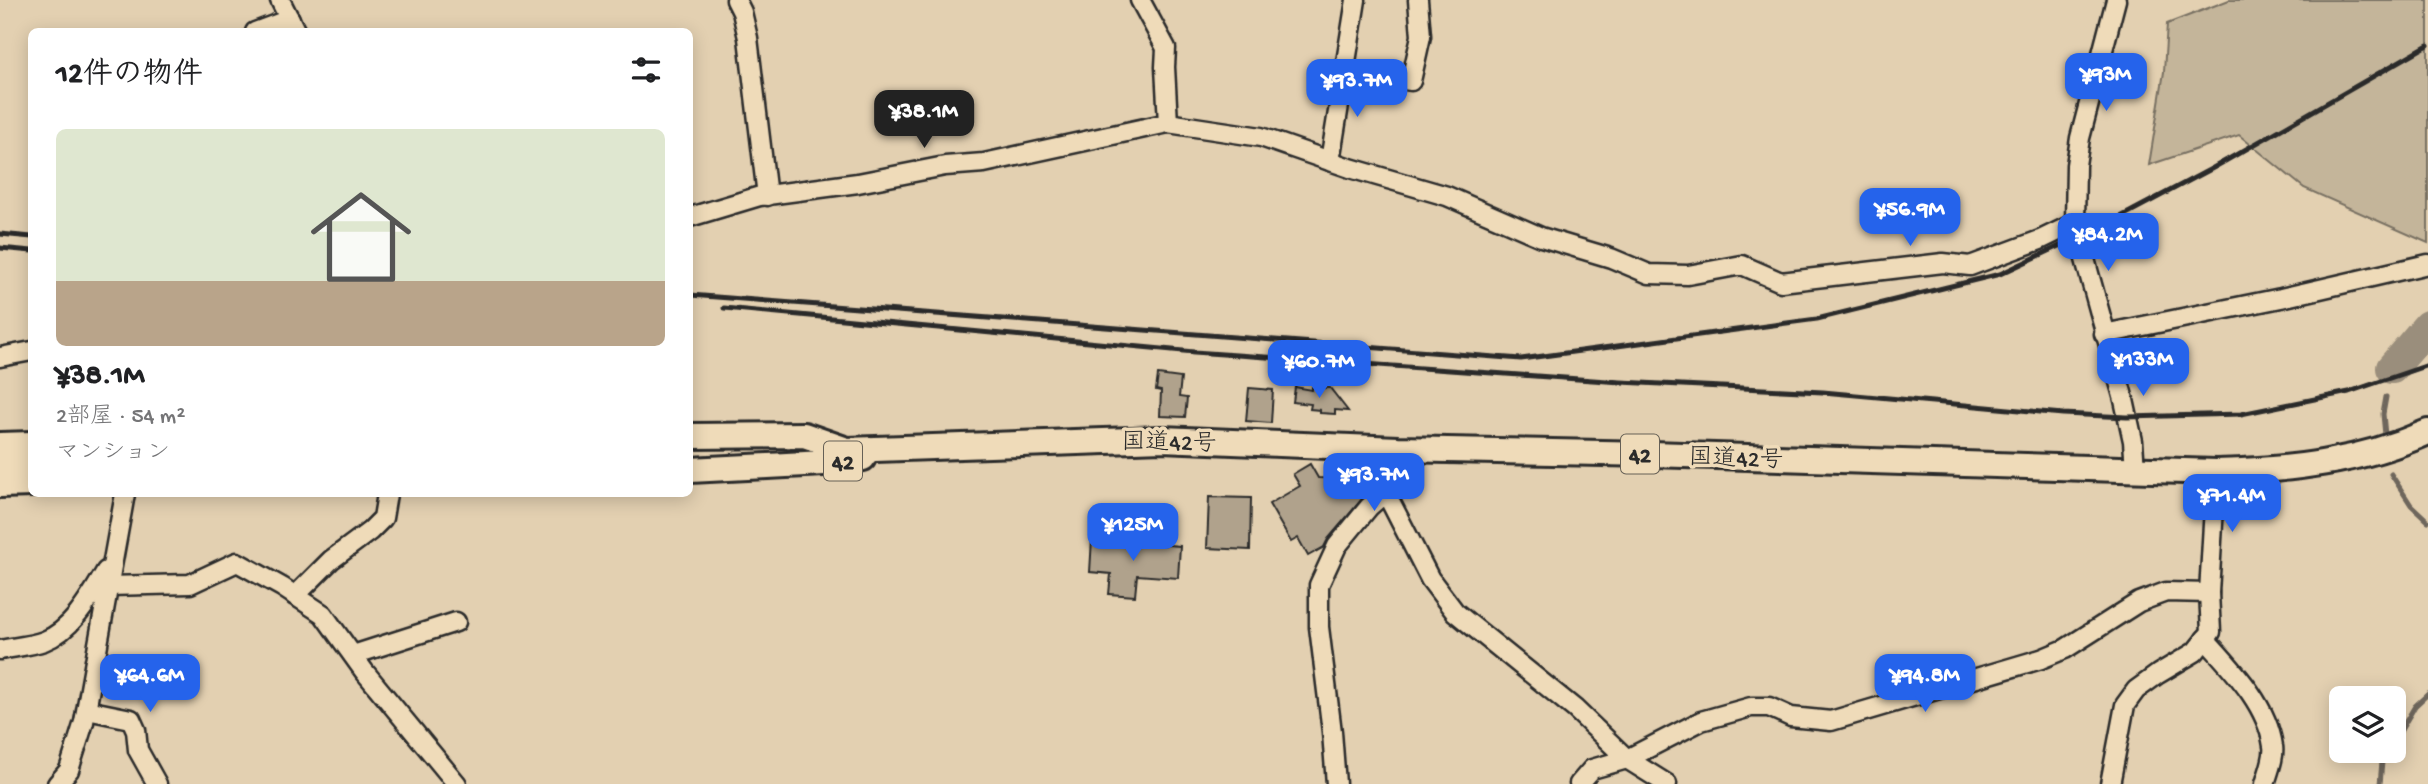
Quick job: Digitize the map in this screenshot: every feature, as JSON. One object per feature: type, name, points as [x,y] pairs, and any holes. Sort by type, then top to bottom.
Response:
[{"type":"highway","name":"国道42号","points":[[693,436],[804,435],[847,450],[1162,439],[1398,449],[2216,472],[2328,463],[2380,451],[2428,432]]},
{"type":"highway","name":"国道42号","points":[[693,470],[824,463],[996,443]]},
{"type":"highway","points":[[0,444],[28,444]]},
{"type":"highway","points":[[693,454],[847,450]]},
{"type":"highway","points":[[0,467],[28,466]]},
{"type":"highway","points":[[0,485],[28,484]]},
{"type":"street","points":[[280,0],[293,25]]},
{"type":"street","points":[[736,0],[743,12],[748,38],[767,196]]},
{"type":"street","points":[[1140,0],[1166,48],[1168,123]]},
{"type":"street","points":[[1330,161],[1356,0]]},
{"type":"street","points":[[1346,71],[1411,81],[1421,36],[1418,0]]},
{"type":"street","points":[[2116,0],[2080,138],[2076,165],[2075,223],[2130,429],[2135,470]]},
{"type":"street","points":[[693,216],[767,196],[858,184],[945,166],[984,163],[1168,123],[1261,137],[1447,196],[1541,237],[1611,258],[1650,274],[1688,275],[1742,265],[1781,282],[1943,263],[1970,266],[2040,240],[2075,223]]},
{"type":"street","points":[[2105,334],[2428,264]]},
{"type":"street","points":[[0,357],[28,352]]},
{"type":"street","points":[[1336,784],[1319,627],[1319,585],[1337,546],[1368,507],[1387,491],[1398,468],[1398,449]]},
{"type":"street","points":[[2110,784],[2125,705],[2136,690],[2195,652],[2211,632],[2209,593],[2216,472]]},
{"type":"street","points":[[1387,491],[1430,579],[1455,612],[1575,709],[1627,759],[1667,784]]},
{"type":"street","points":[[57,784],[69,770],[76,753],[87,710],[124,497]]},
{"type":"street","points":[[295,596],[331,560],[383,518],[386,497]]},
{"type":"street","points":[[0,650],[45,640],[57,633],[90,598],[113,556]]},
{"type":"street","points":[[108,586],[190,584],[237,562],[323,614],[364,671],[457,784]]},
{"type":"street","points":[[1579,784],[1592,769],[1627,759],[1702,721],[1751,707],[1769,708],[1791,718],[1831,721],[2041,659],[2065,649],[2139,602],[2166,592],[2209,593]]},
{"type":"street","points":[[353,654],[456,622]]},
{"type":"street","points":[[2205,639],[2246,683],[2267,727],[2274,748],[2265,784]]},
{"type":"street","points":[[87,710],[131,719],[136,730],[138,750],[158,784]]},
{"type":"shaded area","points":[[2229,0],[2428,0],[2428,243],[2304,188],[2239,135],[2149,165],[2164,72],[2167,24]]},
{"type":"building","points":[[1158,375],[1181,378],[1179,397],[1187,398],[1185,417],[1160,416],[1161,391],[1156,390]]},
{"type":"building","points":[[1295,387],[1312,390],[1312,387],[1330,388],[1348,411],[1320,413],[1320,410],[1310,409],[1311,404],[1293,402]]},
{"type":"building","points":[[1249,388],[1273,390],[1271,423],[1246,421]]},
{"type":"building","points":[[1310,464],[1318,478],[1370,479],[1369,491],[1324,547],[1308,556],[1298,538],[1291,542],[1269,504],[1300,486],[1293,474]]},
{"type":"building","points":[[1209,497],[1251,498],[1250,550],[1207,548]]},
{"type":"building","points":[[1092,539],[1180,546],[1178,578],[1137,575],[1135,596],[1109,594],[1111,574],[1090,572]]},
{"type":"waterway","points":[[2392,368],[2428,326]]},
{"type":"waterway","points":[[2385,435],[2383,414],[2386,397]]},
{"type":"waterway","points":[[2391,474],[2411,505],[2428,521]]},
{"type":"waterway","points":[[2406,721],[2415,706],[2428,694]]},
{"type":"waterway","points":[[2380,784],[2382,763]]},
{"type":"railway","points":[[693,295],[1521,359],[1817,319],[2000,274],[2113,221],[2213,168],[2428,45]]},
{"type":"railway","points":[[0,234],[28,237]]},
{"type":"railway","points":[[0,248],[28,251]]},
{"type":"railway","points":[[724,308],[1194,352],[1621,382],[1823,392],[2063,414],[2127,417],[2241,414],[2349,392],[2428,365]]}]
